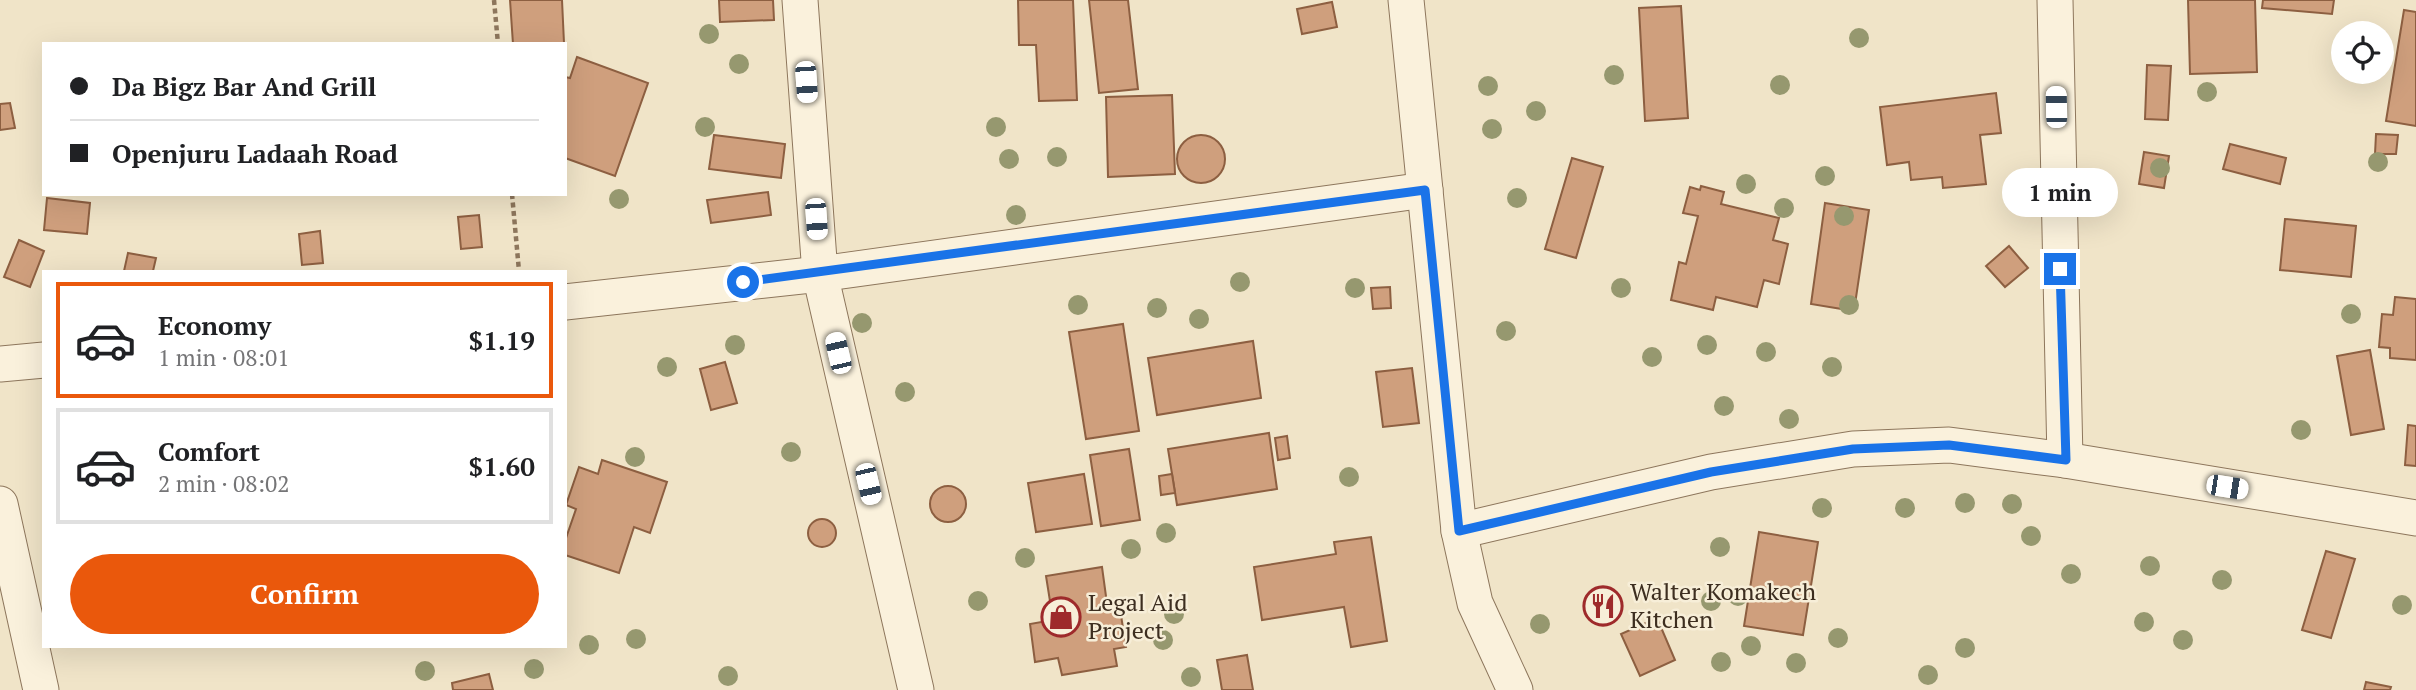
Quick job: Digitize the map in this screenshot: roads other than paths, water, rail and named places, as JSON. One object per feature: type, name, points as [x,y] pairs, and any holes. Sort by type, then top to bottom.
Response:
[{"type":"street","points":[[800,0],[820,274],[916,690]]},
{"type":"street","points":[[1406,0],[1459,531],[1475,603],[1514,690]]},
{"type":"street","points":[[2055,0],[2066,460]]},
{"type":"street","points":[[567,302],[820,274],[1425,190]]},
{"type":"street","points":[[0,364],[42,360]]},
{"type":"street","points":[[1459,531],[1711,472],[1853,449],[1949,445],[2066,460],[2416,518]]},
{"type":"street","points":[[0,504],[41,690]]},
{"type":"place","name":"Walter Komakech Kitchen","points":[[1603,606]]},
{"type":"place","name":"Legal Aid Project","points":[[1061,617]]}]
